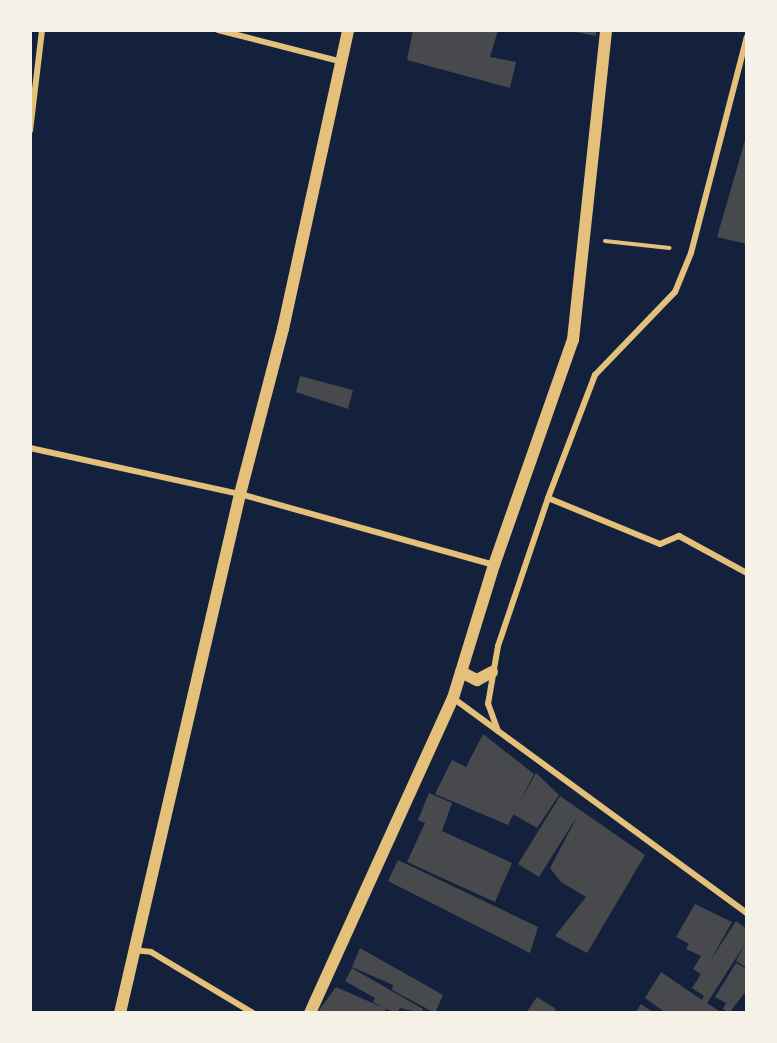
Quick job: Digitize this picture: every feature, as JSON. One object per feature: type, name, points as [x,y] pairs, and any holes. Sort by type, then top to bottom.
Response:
[{"type":"main road","points":[[120,1013],[240,494],[283,329],[339,61],[348,30]]},
{"type":"main road","points":[[310,1013],[453,698],[494,565],[573,340],[606,30]]},
{"type":"main road","points":[[461,672],[477,680],[492,672]]},
{"type":"street","points":[[30,131],[42,30]]},
{"type":"street","points":[[218,30],[339,61]]},
{"type":"street","points":[[498,731],[488,704],[492,672],[548,498],[595,375],[675,292],[691,253],[747,37]]},
{"type":"street","points":[[30,448],[240,494],[494,565]]},
{"type":"street","points":[[548,498],[660,544],[679,536],[747,573]]},
{"type":"street","points":[[453,698],[747,913]]},
{"type":"street","points":[[133,950],[151,952],[253,1013]]},
{"type":"path","points":[[605,241],[670,248]]},
{"type":"building","points":[[413,30],[498,30],[490,57],[516,62],[510,88],[407,60]]},
{"type":"building","points":[[596,30],[596,36],[570,31]]},
{"type":"building","points":[[747,137],[747,244],[717,237]]},
{"type":"building","points":[[300,376],[353,390],[348,409],[296,392]]},
{"type":"building","points":[[483,734],[534,774],[508,825],[435,794],[452,760],[466,767]]},
{"type":"building","points":[[536,773],[559,795],[537,828],[513,814]]},
{"type":"building","points":[[429,793],[452,803],[442,831],[512,863],[495,902],[407,862],[425,823],[418,820]]},
{"type":"building","points":[[560,796],[645,855],[587,953],[555,936],[586,897],[561,882],[550,868],[578,815],[539,877],[518,864]]},
{"type":"building","points":[[398,860],[538,927],[530,953],[388,881]]},
{"type":"building","points":[[695,904],[732,922],[710,961],[736,921],[747,929],[747,968],[736,961],[745,944],[707,1003],[722,1013],[666,1013],[645,998],[661,972],[702,1000],[704,996],[692,988],[701,974],[693,969],[701,956],[686,949],[689,944],[676,937]]},
{"type":"building","points":[[360,948],[443,995],[435,1013],[392,990],[393,985],[352,967]]},
{"type":"building","points":[[736,963],[747,969],[747,990],[729,1013],[723,1009],[726,1003],[715,997]]},
{"type":"building","points":[[352,968],[423,1009],[421,1013],[400,1008],[397,1013],[386,1009],[383,1013],[317,1013],[336,987],[384,1008],[373,1002],[375,998],[345,981]]},
{"type":"building","points":[[537,997],[556,1009],[553,1013],[526,1013]]},
{"type":"building","points":[[641,1004],[654,1013],[635,1013]]}]
